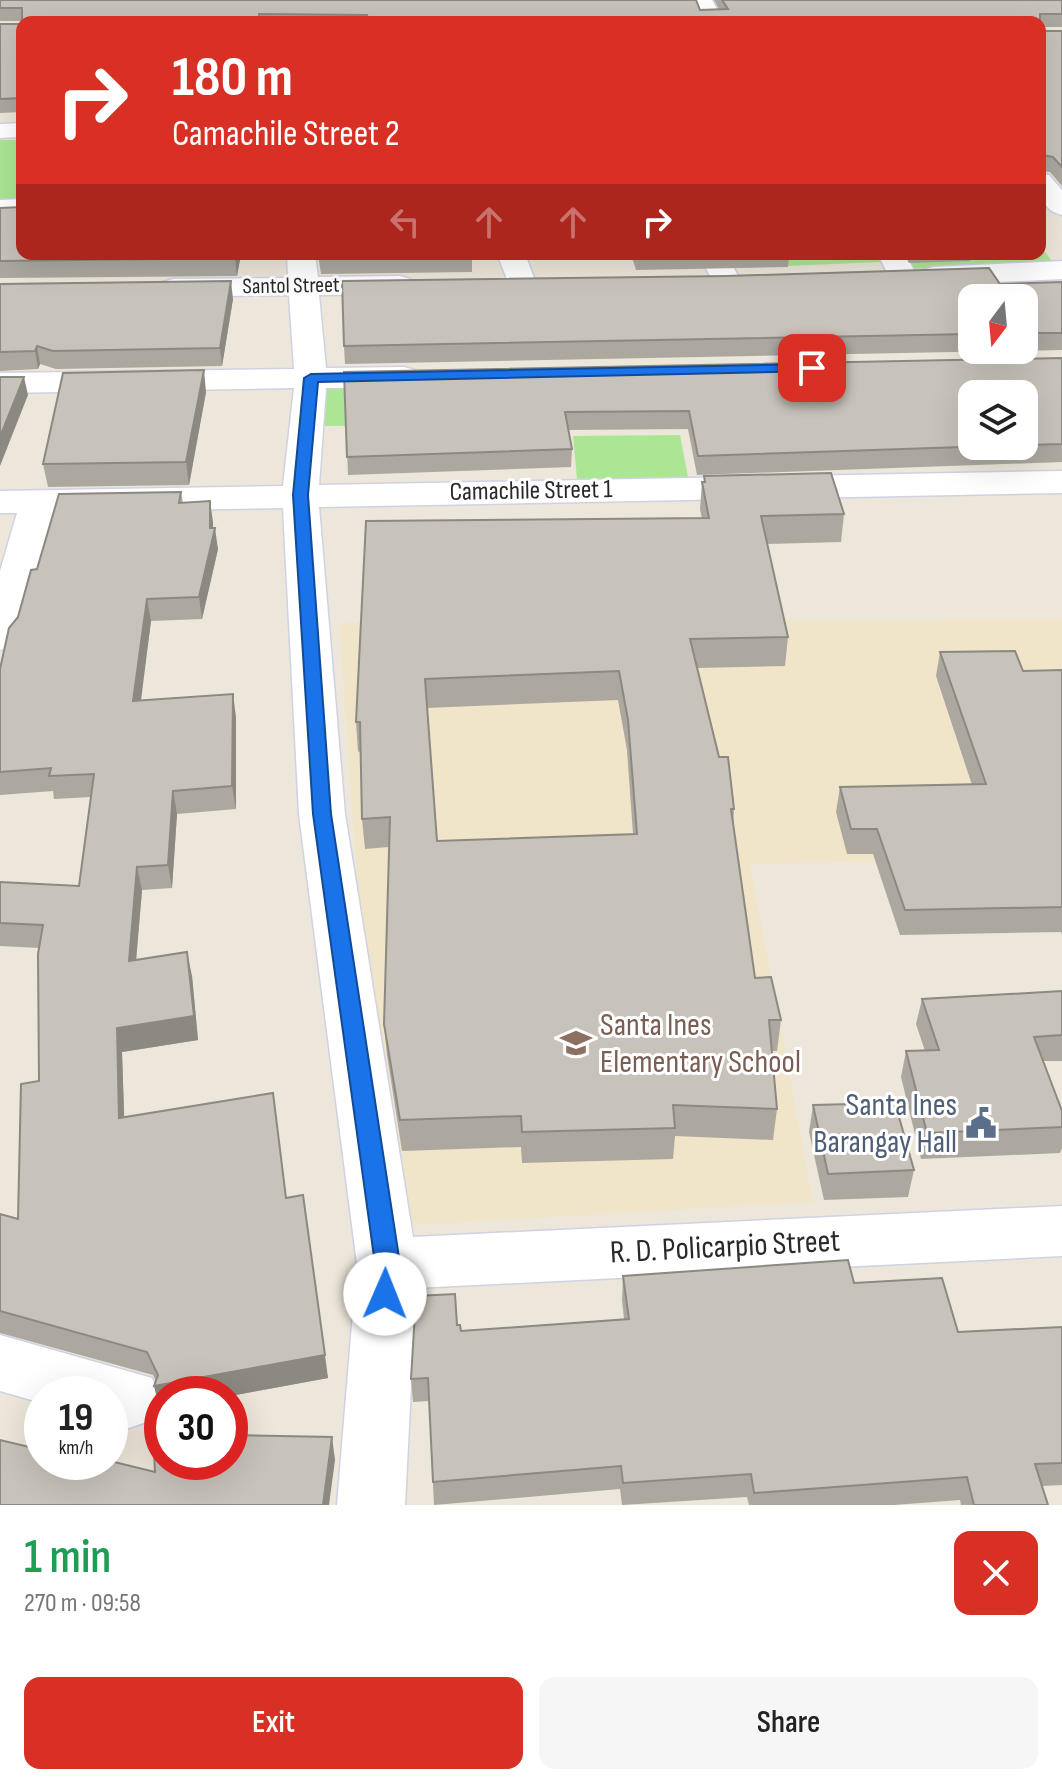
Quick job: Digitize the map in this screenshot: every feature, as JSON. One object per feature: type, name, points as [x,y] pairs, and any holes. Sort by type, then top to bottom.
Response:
[{"type":"street","points":[[1046,188],[1062,207]]},
{"type":"street","points":[[513,260],[521,283]]},
{"type":"street","points":[[694,282],[740,281],[718,260]]},
{"type":"street","points":[[872,278],[897,265],[1062,270]]},
{"type":"street","points":[[302,270],[311,378],[300,495],[322,814],[387,1264],[371,1505]]},
{"type":"street","name":"Santol Street","points":[[143,288],[302,270],[428,285]]},
{"type":"street","points":[[490,284],[553,283]]},
{"type":"street","points":[[0,383],[439,376]]},
{"type":"street","name":"Camachile Street 1","points":[[0,502],[1062,482]]},
{"type":"street","points":[[0,638],[39,501]]},
{"type":"street","name":"R. D. Policarpio Street","points":[[387,1264],[1062,1231]]},
{"type":"street","points":[[0,1363],[129,1399]]},
{"type":"shaded area","name":"Santa Ines Elementary School","points":[[1062,619],[1062,856],[750,864],[813,1202],[382,1227],[339,623]]},
{"type":"green space","points":[[0,140],[16,140],[16,203],[0,204]]},
{"type":"green space","points":[[1046,253],[1054,264],[906,269],[901,260],[1046,260]]},
{"type":"green space","points":[[731,260],[881,262],[735,268]]},
{"type":"green space","points":[[413,387],[411,425],[321,426],[326,388]]},
{"type":"green space","points":[[680,435],[688,477],[577,479],[573,436]]},
{"type":"building","points":[[0,0],[696,0],[700,10],[728,9],[722,0],[1062,0],[1062,14],[1040,16],[22,16],[22,8],[0,8]]},
{"type":"building","points":[[0,24],[16,24],[16,98],[0,99]]},
{"type":"building","points":[[1046,31],[1062,31],[1062,167],[1053,157],[1046,156]]},
{"type":"building","points":[[16,207],[16,260],[78,260],[0,261],[0,208]]},
{"type":"building","points":[[989,268],[1000,284],[958,284],[958,334],[344,346],[342,281],[727,276]]},
{"type":"building","points":[[231,281],[220,348],[53,351],[37,346],[35,351],[0,352],[0,284]]},
{"type":"building","points":[[1062,282],[1062,333],[1038,333],[1038,284],[1000,284]]},
{"type":"building","points":[[1038,358],[1062,358],[1062,444],[1038,445],[1038,380],[958,380],[958,447],[698,456],[689,411],[565,412],[572,449],[347,457],[344,372],[958,360],[958,364],[1038,364]]},
{"type":"building","points":[[204,370],[186,462],[43,464],[63,373]]},
{"type":"building","points":[[0,377],[24,377],[0,437]]},
{"type":"building","points":[[831,473],[844,514],[761,516],[788,637],[690,639],[719,757],[728,757],[734,809],[731,809],[755,978],[771,977],[781,1020],[769,1020],[777,1109],[673,1105],[675,1128],[522,1132],[521,1116],[400,1120],[384,1024],[390,817],[362,819],[360,722],[356,722],[366,521],[709,518],[702,482],[705,482],[704,476]],"holes":[[[619,671],[628,720],[637,834],[437,841],[425,679]]]},
{"type":"building","points":[[181,492],[179,503],[210,501],[210,528],[215,528],[199,597],[147,599],[133,701],[233,694],[232,786],[173,791],[168,865],[137,867],[129,961],[187,952],[194,1016],[117,1028],[119,1118],[273,1093],[286,1198],[303,1195],[325,1355],[209,1376],[158,1376],[147,1352],[0,1311],[0,1214],[18,1219],[21,1084],[39,1081],[38,954],[43,925],[0,923],[0,882],[79,886],[94,774],[49,776],[51,768],[0,772],[0,669],[9,628],[18,617],[31,570],[37,569],[59,494]]},
{"type":"building","points":[[1015,651],[1023,671],[1062,670],[1062,907],[905,910],[877,829],[851,829],[840,787],[986,784],[940,652]]},
{"type":"building","points":[[1062,991],[1062,1035],[1034,1037],[1062,1111],[1062,1127],[927,1133],[906,1051],[939,1050],[922,999]]},
{"type":"building","points":[[895,1103],[914,1170],[828,1174],[813,1105]]},
{"type":"building","points":[[848,1260],[854,1283],[942,1278],[958,1332],[1062,1327],[1062,1463],[1035,1464],[1048,1505],[974,1505],[967,1477],[754,1493],[751,1474],[623,1483],[621,1466],[433,1482],[428,1378],[411,1379],[416,1296],[455,1294],[457,1325],[460,1325],[461,1331],[629,1319],[623,1276]]},
{"type":"building","points":[[248,1435],[332,1437],[323,1505],[0,1505],[0,1440],[24,1446],[24,1480],[128,1480],[128,1465],[144,1469],[144,1480],[248,1480]]},
{"type":"place","name":"Santa Ines Elementary School","points":[[576,1043]]},
{"type":"place","name":"Santa Ines Barangay Hall","points":[[981,1123]]},
{"type":"route","points":[[385,1294],[387,1264],[322,814],[310,672],[300,495],[311,378],[812,368]]}]
